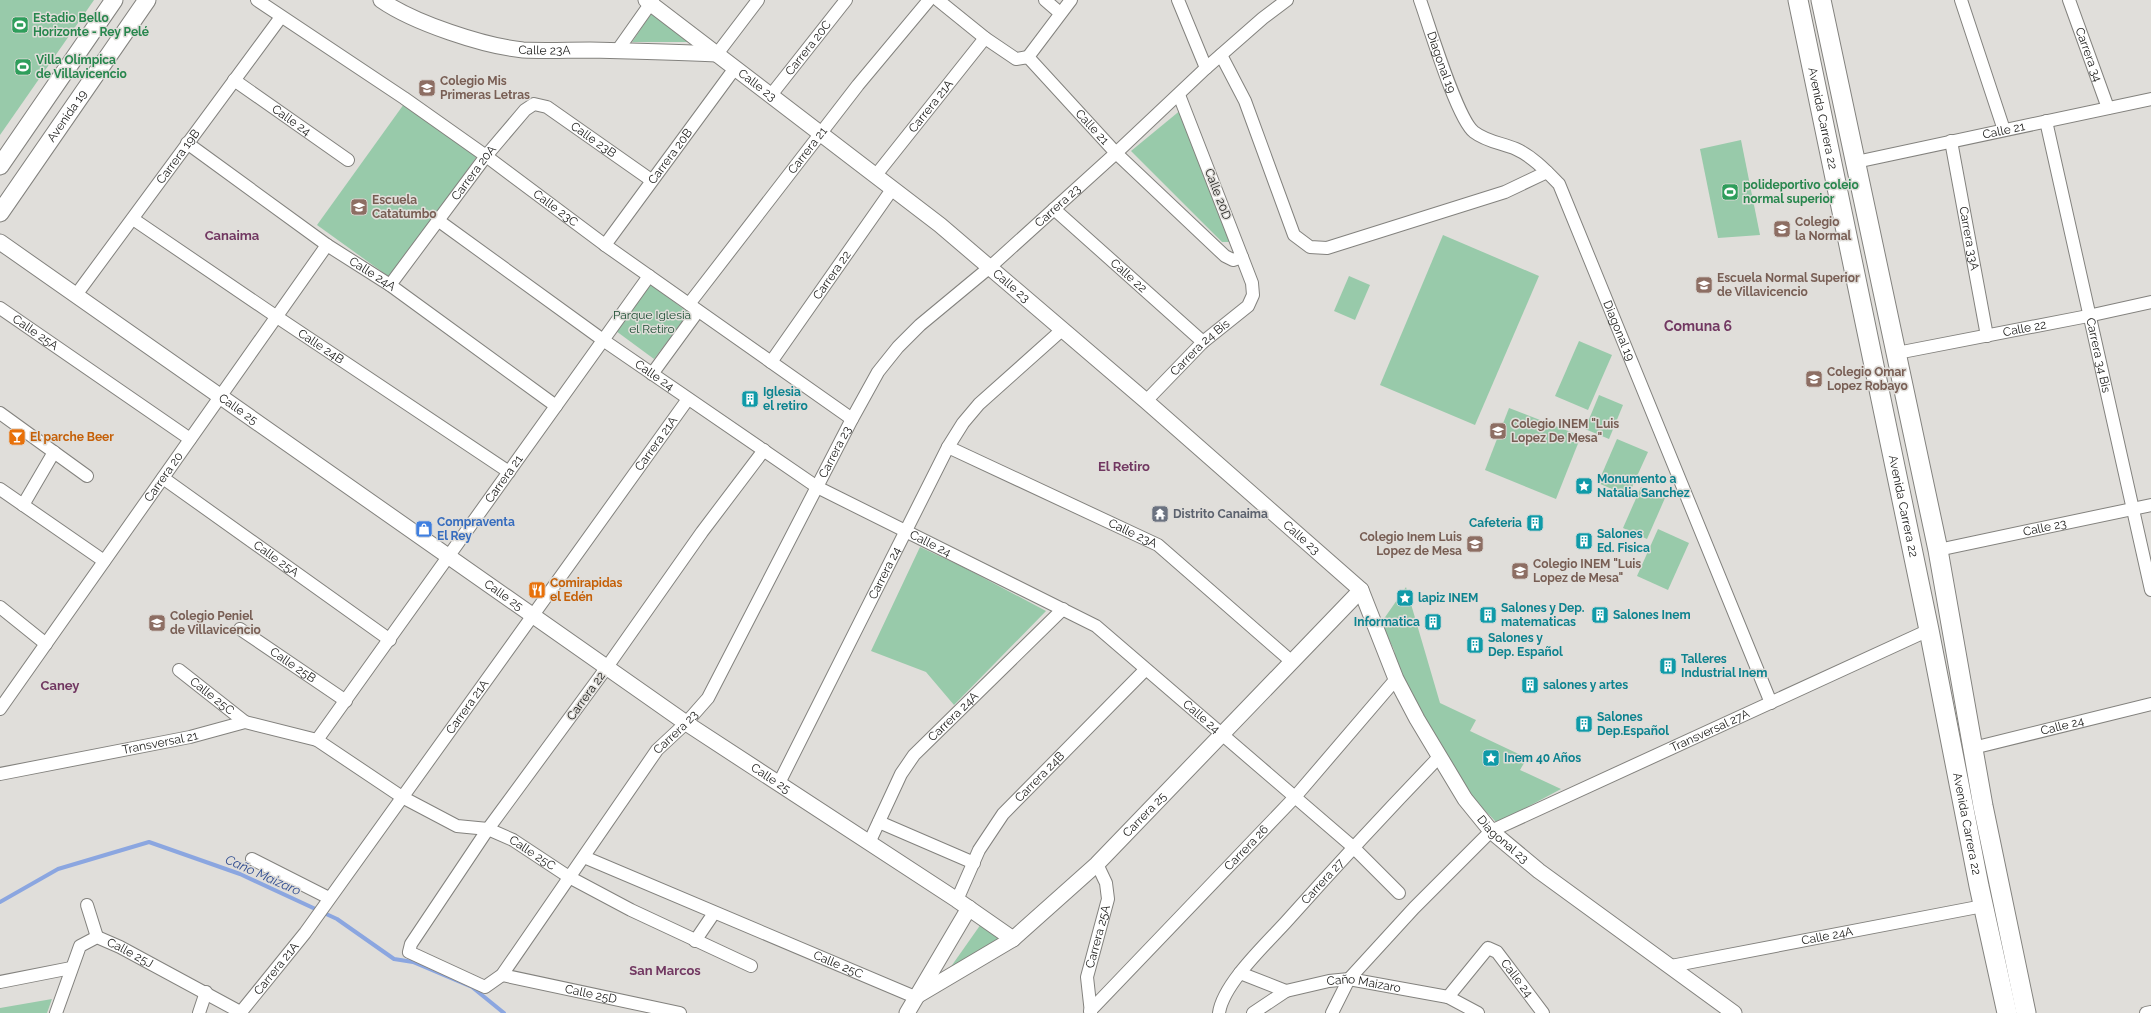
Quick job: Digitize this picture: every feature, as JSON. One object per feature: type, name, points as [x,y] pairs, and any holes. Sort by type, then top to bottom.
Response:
[{"type":"main road","points":[[0,166],[114,0]]},
{"type":"main road","name":"Avenida 19","points":[[0,213],[147,0]]},
{"type":"main road","name":"Avenida Carrera 22","points":[[1798,0],[1929,630],[1983,906],[2007,1013]]},
{"type":"main road","name":"Avenida Carrera 22","points":[[1824,1],[1856,162],[1938,550],[1994,863],[2026,1013]]},
{"type":"street","name":"Calle 23C","points":[[257,0],[404,98],[486,156],[605,245],[852,419]]},
{"type":"street","name":"Calle 23A","points":[[381,0],[418,19],[488,43],[523,50],[656,50],[717,54]]},
{"type":"street","points":[[717,54],[758,0]]},
{"type":"street","name":"Carrera 20C","points":[[771,95],[846,0]]},
{"type":"street","name":"Carrera 21","points":[[693,307],[821,133],[858,85],[929,0]]},
{"type":"street","points":[[938,0],[985,38],[1016,59],[1028,57],[1071,0]]},
{"type":"street","points":[[1045,0],[1060,13]]},
{"type":"street","points":[[1178,0],[1206,68]]},
{"type":"street","name":"Carrera 23","points":[[485,987],[502,974],[657,750],[686,723],[708,698],[852,419],[878,372],[898,347],[920,325],[990,267],[1116,153],[1206,68],[1263,18],[1287,0]]},
{"type":"street","name":"Diagonal 19","points":[[1420,0],[1460,111],[1473,132],[1490,141],[1517,150],[1547,172],[1558,184],[1771,703]]},
{"type":"street","points":[[1961,0],[2004,130]]},
{"type":"street","name":"Carrera 34","points":[[2069,0],[2108,108]]},
{"type":"street","points":[[617,51],[650,1]]},
{"type":"street","name":"Calle 23","points":[[650,1],[735,68],[893,188],[990,267],[1146,401],[1361,590]]},
{"type":"street","name":"Carrera 19B","points":[[76,295],[281,17]]},
{"type":"street","name":"Carrera 21A","points":[[876,175],[985,38]]},
{"type":"street","points":[[1221,55],[1245,101],[1294,235],[1310,246],[1327,248],[1505,192],[1547,172]]},
{"type":"street","name":"Calle 21","points":[[1028,57],[1116,153],[1224,256],[1233,260],[1242,257]]},
{"type":"street","name":"Carrera 20B","points":[[605,245],[651,180],[735,68]]},
{"type":"street","name":"Calle 24","points":[[234,80],[348,160]]},
{"type":"street","name":"Calle 20D","points":[[1179,95],[1252,283],[1253,295]]},
{"type":"street","name":"Calle 21","points":[[1856,162],[2151,99]]},
{"type":"street","name":"Carrera 20A","points":[[390,285],[486,156],[525,110],[534,104]]},
{"type":"street","name":"Calle 23B","points":[[534,104],[547,107],[651,180]]},
{"type":"street","name":"Carrera 34 Bis","points":[[2046,121],[2088,316],[2151,590]]},
{"type":"street","name":"Carrera 33A","points":[[1952,141],[1987,336]]},
{"type":"street","name":"Calle 24A","points":[[187,143],[327,245],[390,285],[556,406]]},
{"type":"street","name":"Carrera 22","points":[[771,362],[893,188]]},
{"type":"street","name":"Calle 22","points":[[1054,209],[1203,342]]},
{"type":"street","name":"Calle 24B","points":[[133,219],[277,318],[509,472]]},
{"type":"street","name":"Calle 24","points":[[439,220],[603,340],[818,487],[1096,626],[1145,670],[1353,847],[1400,893]]},
{"type":"street","name":"Calle 25","points":[[0,242],[686,723],[963,904],[1013,939]]},
{"type":"street","name":"Carrera 20","points":[[0,709],[327,245]]},
{"type":"street","name":"Carrera 21","points":[[318,740],[649,276]]},
{"type":"street","name":"Carrera 24 Bis","points":[[1146,401],[1203,342],[1248,306],[1253,295]]},
{"type":"street","name":"Calle 22","points":[[1897,353],[2088,316],[2151,302]]},
{"type":"street","points":[[652,374],[693,307]]},
{"type":"street","name":"Calle 25A","points":[[0,308],[190,439]]},
{"type":"street","name":"Carrera 24","points":[[779,783],[948,447],[963,423],[979,404],[1063,329]]},
{"type":"street","name":"Carrera 21A","points":[[241,1012],[304,933],[688,399]]},
{"type":"street","points":[[0,414],[88,476]]},
{"type":"street","name":"Calle 23A","points":[[948,447],[1158,545],[1291,661]]},
{"type":"street","name":"Carrera 22","points":[[485,987],[410,952],[412,944],[488,829],[607,667],[702,532],[764,450]]},
{"type":"street","points":[[23,505],[54,452]]},
{"type":"street","name":"Calle 25A","points":[[163,478],[390,640]]},
{"type":"street","points":[[0,489],[104,561]]},
{"type":"street","name":"Calle 23","points":[[1938,550],[2151,505]]},
{"type":"street","name":"Carrera 25","points":[[915,998],[1013,939],[1097,864],[1361,590]]},
{"type":"street","name":"Diagonal 23","points":[[1361,590],[1396,679],[1417,719],[1465,799],[1491,831],[1539,871],[1734,1013]]},
{"type":"street","points":[[0,608],[46,644]]},
{"type":"street","name":"Carrera 24A","points":[[869,843],[901,774],[914,755],[1063,609]]},
{"type":"street","name":"Calle 25B","points":[[240,629],[346,701]]},
{"type":"street","name":"Transversal 27A","points":[[1491,831],[1929,630]]},
{"type":"street","name":"Calle 25C","points":[[179,670],[245,722]]},
{"type":"street","name":"Carrera 24B","points":[[915,998],[963,904],[974,863],[986,837],[1003,814],[1145,670]]},
{"type":"street","name":"Carrera 26","points":[[1091,1012],[1295,797],[1396,679]]},
{"type":"street","name":"Calle 24","points":[[1973,748],[2151,704]]},
{"type":"street","name":"Transversal 21","points":[[0,774],[190,737],[245,722],[318,740]]},
{"type":"street","name":"Calle 25C","points":[[318,740],[402,797],[457,826],[488,829],[512,840],[569,877],[631,910],[751,966]]},
{"type":"street","name":"Carrera 27","points":[[1218,1013],[1223,998],[1240,973],[1353,847],[1439,757]]},
{"type":"street","points":[[879,822],[974,863]]},
{"type":"street","points":[[1332,1013],[1339,996],[1349,979],[1414,908],[1491,831]]},
{"type":"street","name":"Calle 25C","points":[[584,857],[915,998]]},
{"type":"street","points":[[252,859],[326,902]]},
{"type":"street","name":"Carrera 25A","points":[[1091,1012],[1087,977],[1108,899],[1106,883],[1097,864]]},
{"type":"street","points":[[87,905],[97,938]]},
{"type":"street","name":"Calle 24A","points":[[1671,966],[1983,906]]},
{"type":"street","points":[[695,941],[714,913]]},
{"type":"street","name":"Calle 25J","points":[[71,968],[80,946],[97,938],[115,944],[241,1012]]},
{"type":"street","name":"Calle 24","points":[[1448,996],[1488,948],[1497,952],[1543,1013]]},
{"type":"street","points":[[0,982],[71,968],[56,1013]]},
{"type":"street","points":[[1240,973],[1286,991]]},
{"type":"street","name":"Calle 25D","points":[[502,974],[680,1013]]},
{"type":"street","name":"Caño Maizaro","points":[[1253,1013],[1286,991],[1329,981],[1349,979],[1448,996],[1478,1013]]},
{"type":"street","points":[[199,1013],[206,992]]},
{"type":"street","points":[[907,1013],[915,998]]},
{"type":"street","points":[[2146,1013],[2151,1012]]},
{"type":"green space","name":"Villa Olímpica de Villavicencio","points":[[0,0],[94,0],[0,135]]},
{"type":"green space","points":[[655,8],[694,42],[632,42]]},
{"type":"green space","points":[[404,104],[477,156],[392,279],[317,225]]},
{"type":"green space","points":[[1182,109],[1232,242],[1222,242],[1131,151]]},
{"type":"green space","name":"polideportivo coleio normal superior","points":[[1741,140],[1760,235],[1718,238],[1700,149]]},
{"type":"green space","points":[[1443,235],[1539,276],[1475,425],[1380,385]]},
{"type":"green space","points":[[1349,276],[1370,285],[1355,320],[1334,311]]},
{"type":"green space","name":"Parque Iglesia el Retiro","points":[[650,284],[689,313],[654,359],[616,331]]},
{"type":"green space","points":[[1579,341],[1612,355],[1588,410],[1555,396]]},
{"type":"green space","points":[[1599,395],[1623,405],[1609,439],[1585,429]]},
{"type":"green space","points":[[1509,408],[1581,436],[1556,499],[1485,470]]},
{"type":"green space","points":[[1617,439],[1648,452],[1628,496],[1598,483]]},
{"type":"green space","points":[[1641,487],[1665,498],[1647,539],[1623,528]]},
{"type":"green space","points":[[1658,529],[1689,543],[1668,590],[1637,576]]},
{"type":"green space","points":[[920,547],[963,567],[1046,611],[954,705],[926,672],[871,651]]},
{"type":"green space","points":[[1406,587],[1440,703],[1476,720],[1470,731],[1527,758],[1520,770],[1561,789],[1497,823],[1471,796],[1399,678],[1394,650],[1381,623]]},
{"type":"green space","points":[[981,924],[1004,940],[943,978]]},
{"type":"green space","points":[[52,999],[47,1013],[0,1013],[0,1008]]},
{"type":"waterway","name":"Caño Maizaro","points":[[0,902],[58,869],[149,842],[240,874],[337,919],[394,959],[413,962],[472,987],[504,1013]]},
{"type":"place","name":"Estadio Bello Horizonte - Rey Pelé","points":[[20,25]]},
{"type":"place","name":"Villa Olímpica de Villavicencio","points":[[23,67]]},
{"type":"place","name":"Colegio Mis Primeras Letras","points":[[427,88]]},
{"type":"place","name":"polideportivo coleio normal superior","points":[[1730,192]]},
{"type":"place","name":"Escuela Catatumbo","points":[[359,207]]},
{"type":"place","name":"Colegio la Normal","points":[[1782,229]]},
{"type":"place","name":"Escuela Normal Superior de Villavicencio","points":[[1704,285]]},
{"type":"place","name":"Colegio Omar Lopez Robayo","points":[[1814,379]]},
{"type":"place","name":"Iglesia el retiro","points":[[750,399]]},
{"type":"place","name":"Colegio INEM \"Luis Lopez De Mesa\"","points":[[1498,431]]},
{"type":"place","name":"El parche Beer","points":[[17,437]]},
{"type":"place","name":"Monumento a Natalia Sanchez","points":[[1584,486]]},
{"type":"place","name":"Distrito Canaima","points":[[1160,514]]},
{"type":"place","name":"Cafeteria","points":[[1535,523]]},
{"type":"place","name":"Compraventa El Rey","points":[[424,529]]},
{"type":"place","name":"Salones Ed. Fisica","points":[[1584,541]]},
{"type":"place","name":"Colegio Inem Luis Lopez de Mesa","points":[[1475,544]]},
{"type":"place","name":"Colegio INEM \"Luis Lopez de Mesa\"","points":[[1520,571]]},
{"type":"place","name":"Comirapidas el Edén","points":[[537,590]]},
{"type":"place","name":"lapiz INEM","points":[[1405,598]]},
{"type":"place","name":"Salones y Dep. matematicas","points":[[1488,615]]},
{"type":"place","name":"Salones Inem","points":[[1600,615]]},
{"type":"place","name":"Informatica","points":[[1433,622]]},
{"type":"place","name":"Colegio Peniel de Villavicencio","points":[[157,623]]},
{"type":"place","name":"Salones y Dep. Español","points":[[1475,645]]},
{"type":"place","name":"Talleres Industrial Inem","points":[[1668,666]]},
{"type":"place","name":"salones y artes","points":[[1530,685]]},
{"type":"place","name":"Salones Dep.Español","points":[[1584,724]]},
{"type":"place","name":"Inem 40 Años","points":[[1491,758]]},
{"type":"district","name":"Canaima","points":[[232,235]]},
{"type":"district","name":"Comuna 6","points":[[1698,326]]},
{"type":"district","name":"El Retiro","points":[[1124,466]]},
{"type":"district","name":"Caney","points":[[60,685]]},
{"type":"district","name":"San Marcos","points":[[665,970]]}]
